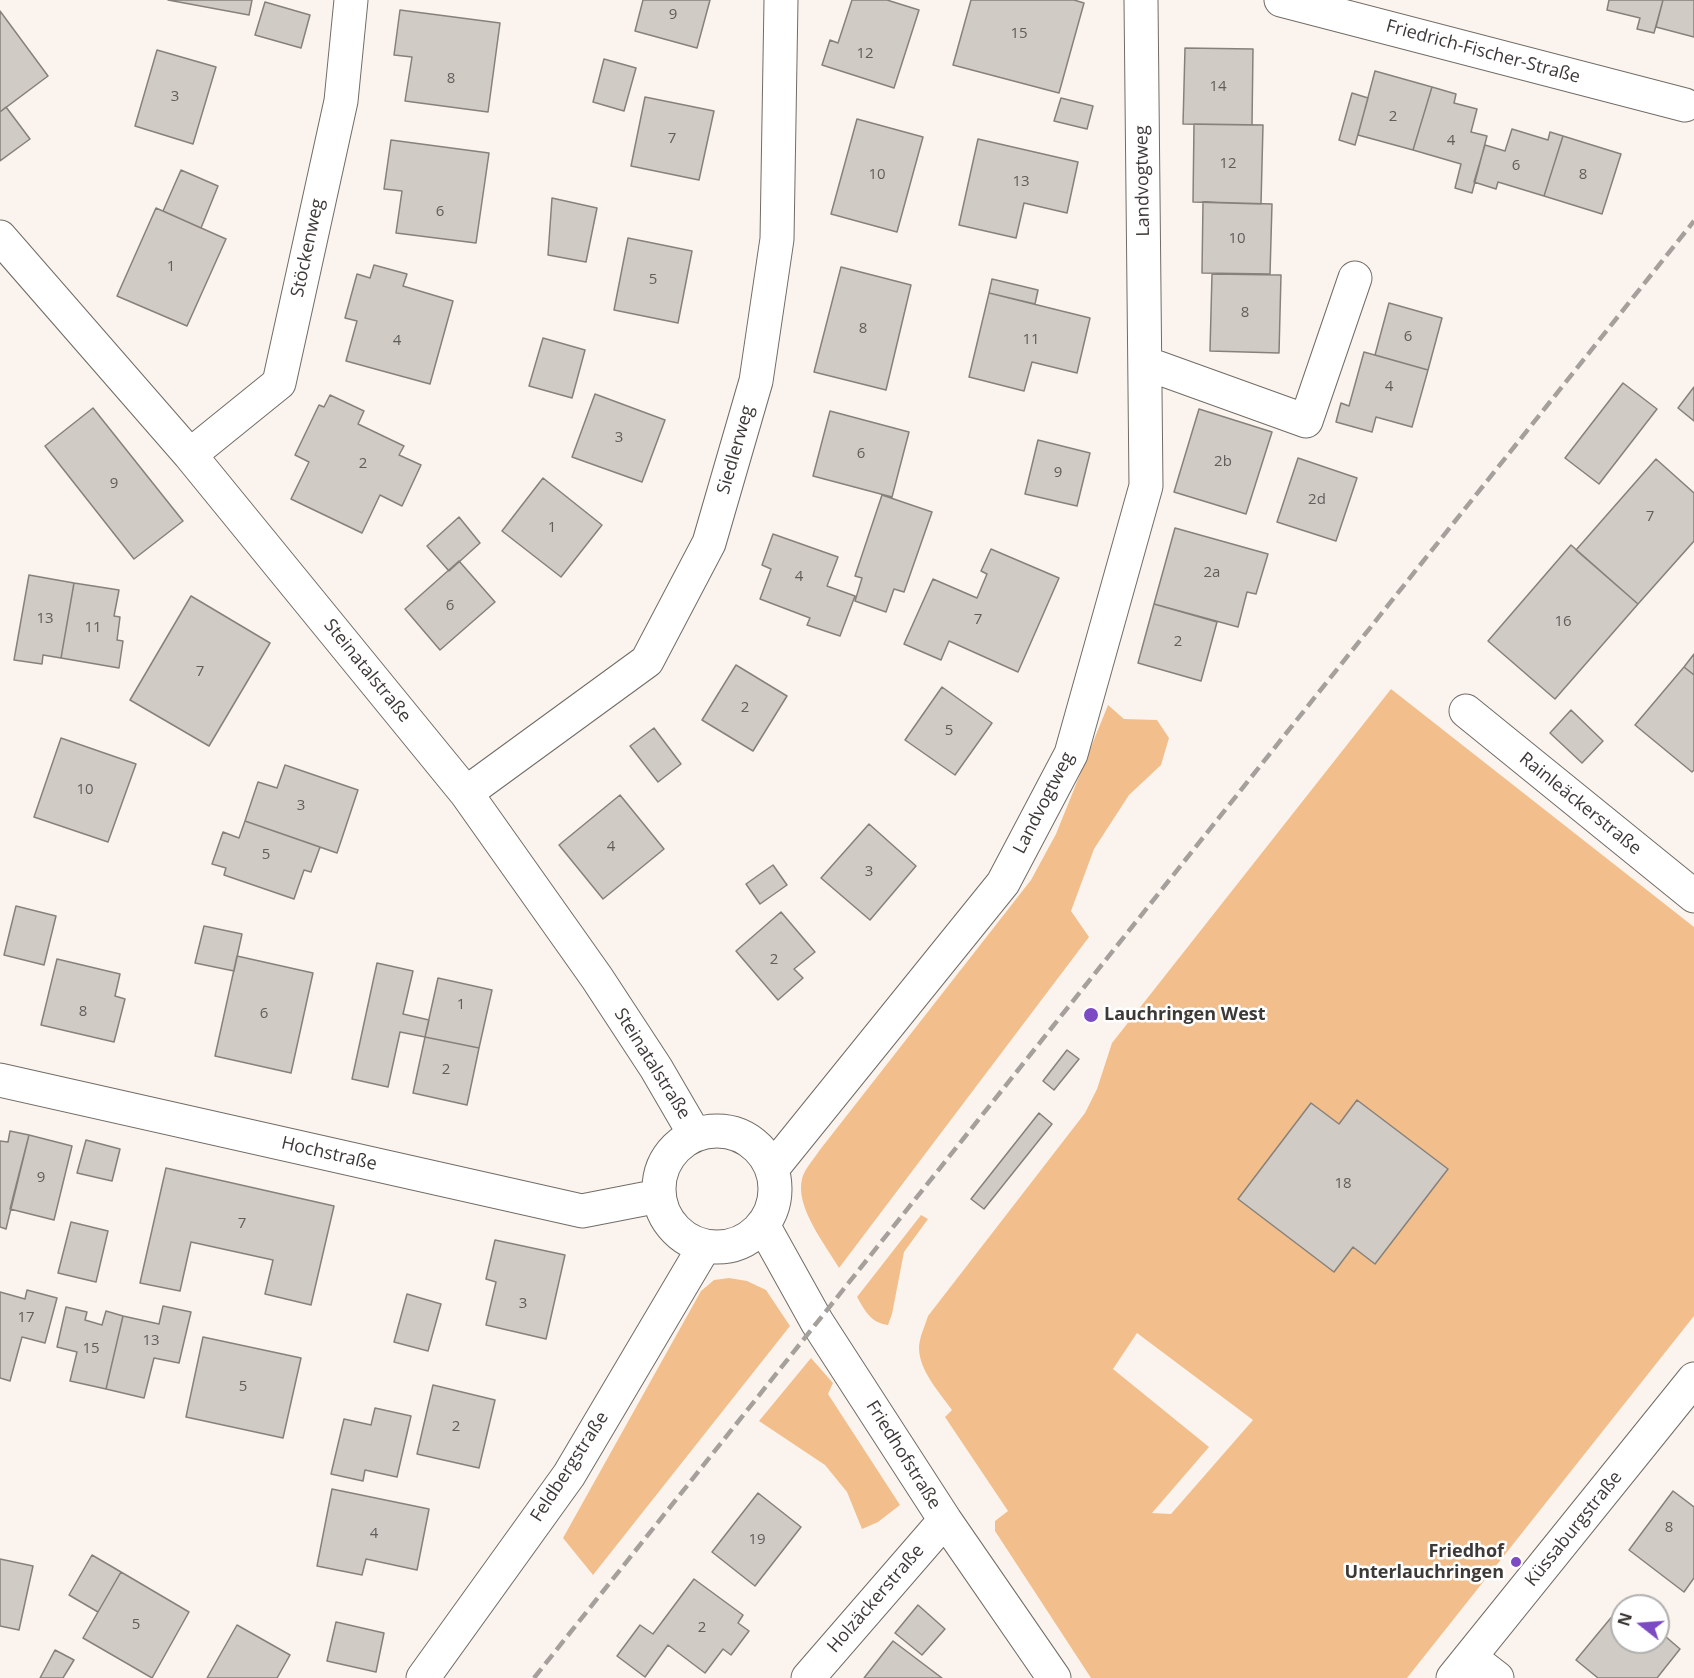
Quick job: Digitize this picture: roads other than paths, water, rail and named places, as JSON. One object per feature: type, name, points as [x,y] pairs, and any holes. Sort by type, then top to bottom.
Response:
[{"type":"street","name":"Stöckenweg","points":[[190,455],[279,383],[341,101],[351,0]]},
{"type":"street","name":"Siedlerweg","points":[[466,793],[647,661],[709,543],[756,381],[777,239],[781,0]]},
{"type":"street","name":"Landvogtweg","points":[[772,1169],[1003,883],[1071,754],[1146,486],[1141,0]]},
{"type":"street","name":"Friedrich-Fischer-Straße","points":[[1281,0],[1685,105]]},
{"type":"street","name":"Steinatalstraße","points":[[0,237],[190,455],[466,793],[597,978],[656,1068],[695,1134]]},
{"type":"street","points":[[1145,363],[1306,420],[1355,278]]},
{"type":"street","name":"Rainleäckerstraße","points":[[1466,711],[1694,896]]},
{"type":"street","name":"Hochstraße","points":[[0,1080],[582,1211],[659,1196]]},
{"type":"street","points":[[713,1131],[732,1132],[749,1140],[763,1152],[772,1169],[776,1188],[772,1208],[763,1225],[751,1236],[737,1244],[721,1248],[704,1247],[687,1240],[673,1228],[664,1214],[659,1196],[660,1177],[667,1159],[679,1145],[695,1134],[713,1131]]},
{"type":"street","name":"Friedhofstraße","points":[[763,1225],[817,1322],[945,1521],[1054,1678]]},
{"type":"street","name":"Feldbergstraße","points":[[423,1678],[568,1475],[704,1247]]},
{"type":"street","name":"Küssaburgstraße","points":[[1462,1668],[1694,1379]]},
{"type":"street","name":"Holzäckerstraße","points":[[808,1678],[945,1521]]},
{"type":"street","points":[[1462,1668],[1497,1678]]},
{"type":"railway","points":[[534,1678],[1694,221]]},
{"type":"place","name":"Lauchringen West","points":[[1091,1015]]},
{"type":"place","name":"Friedhof Unterlauchringen","points":[[1516,1562]]}]
